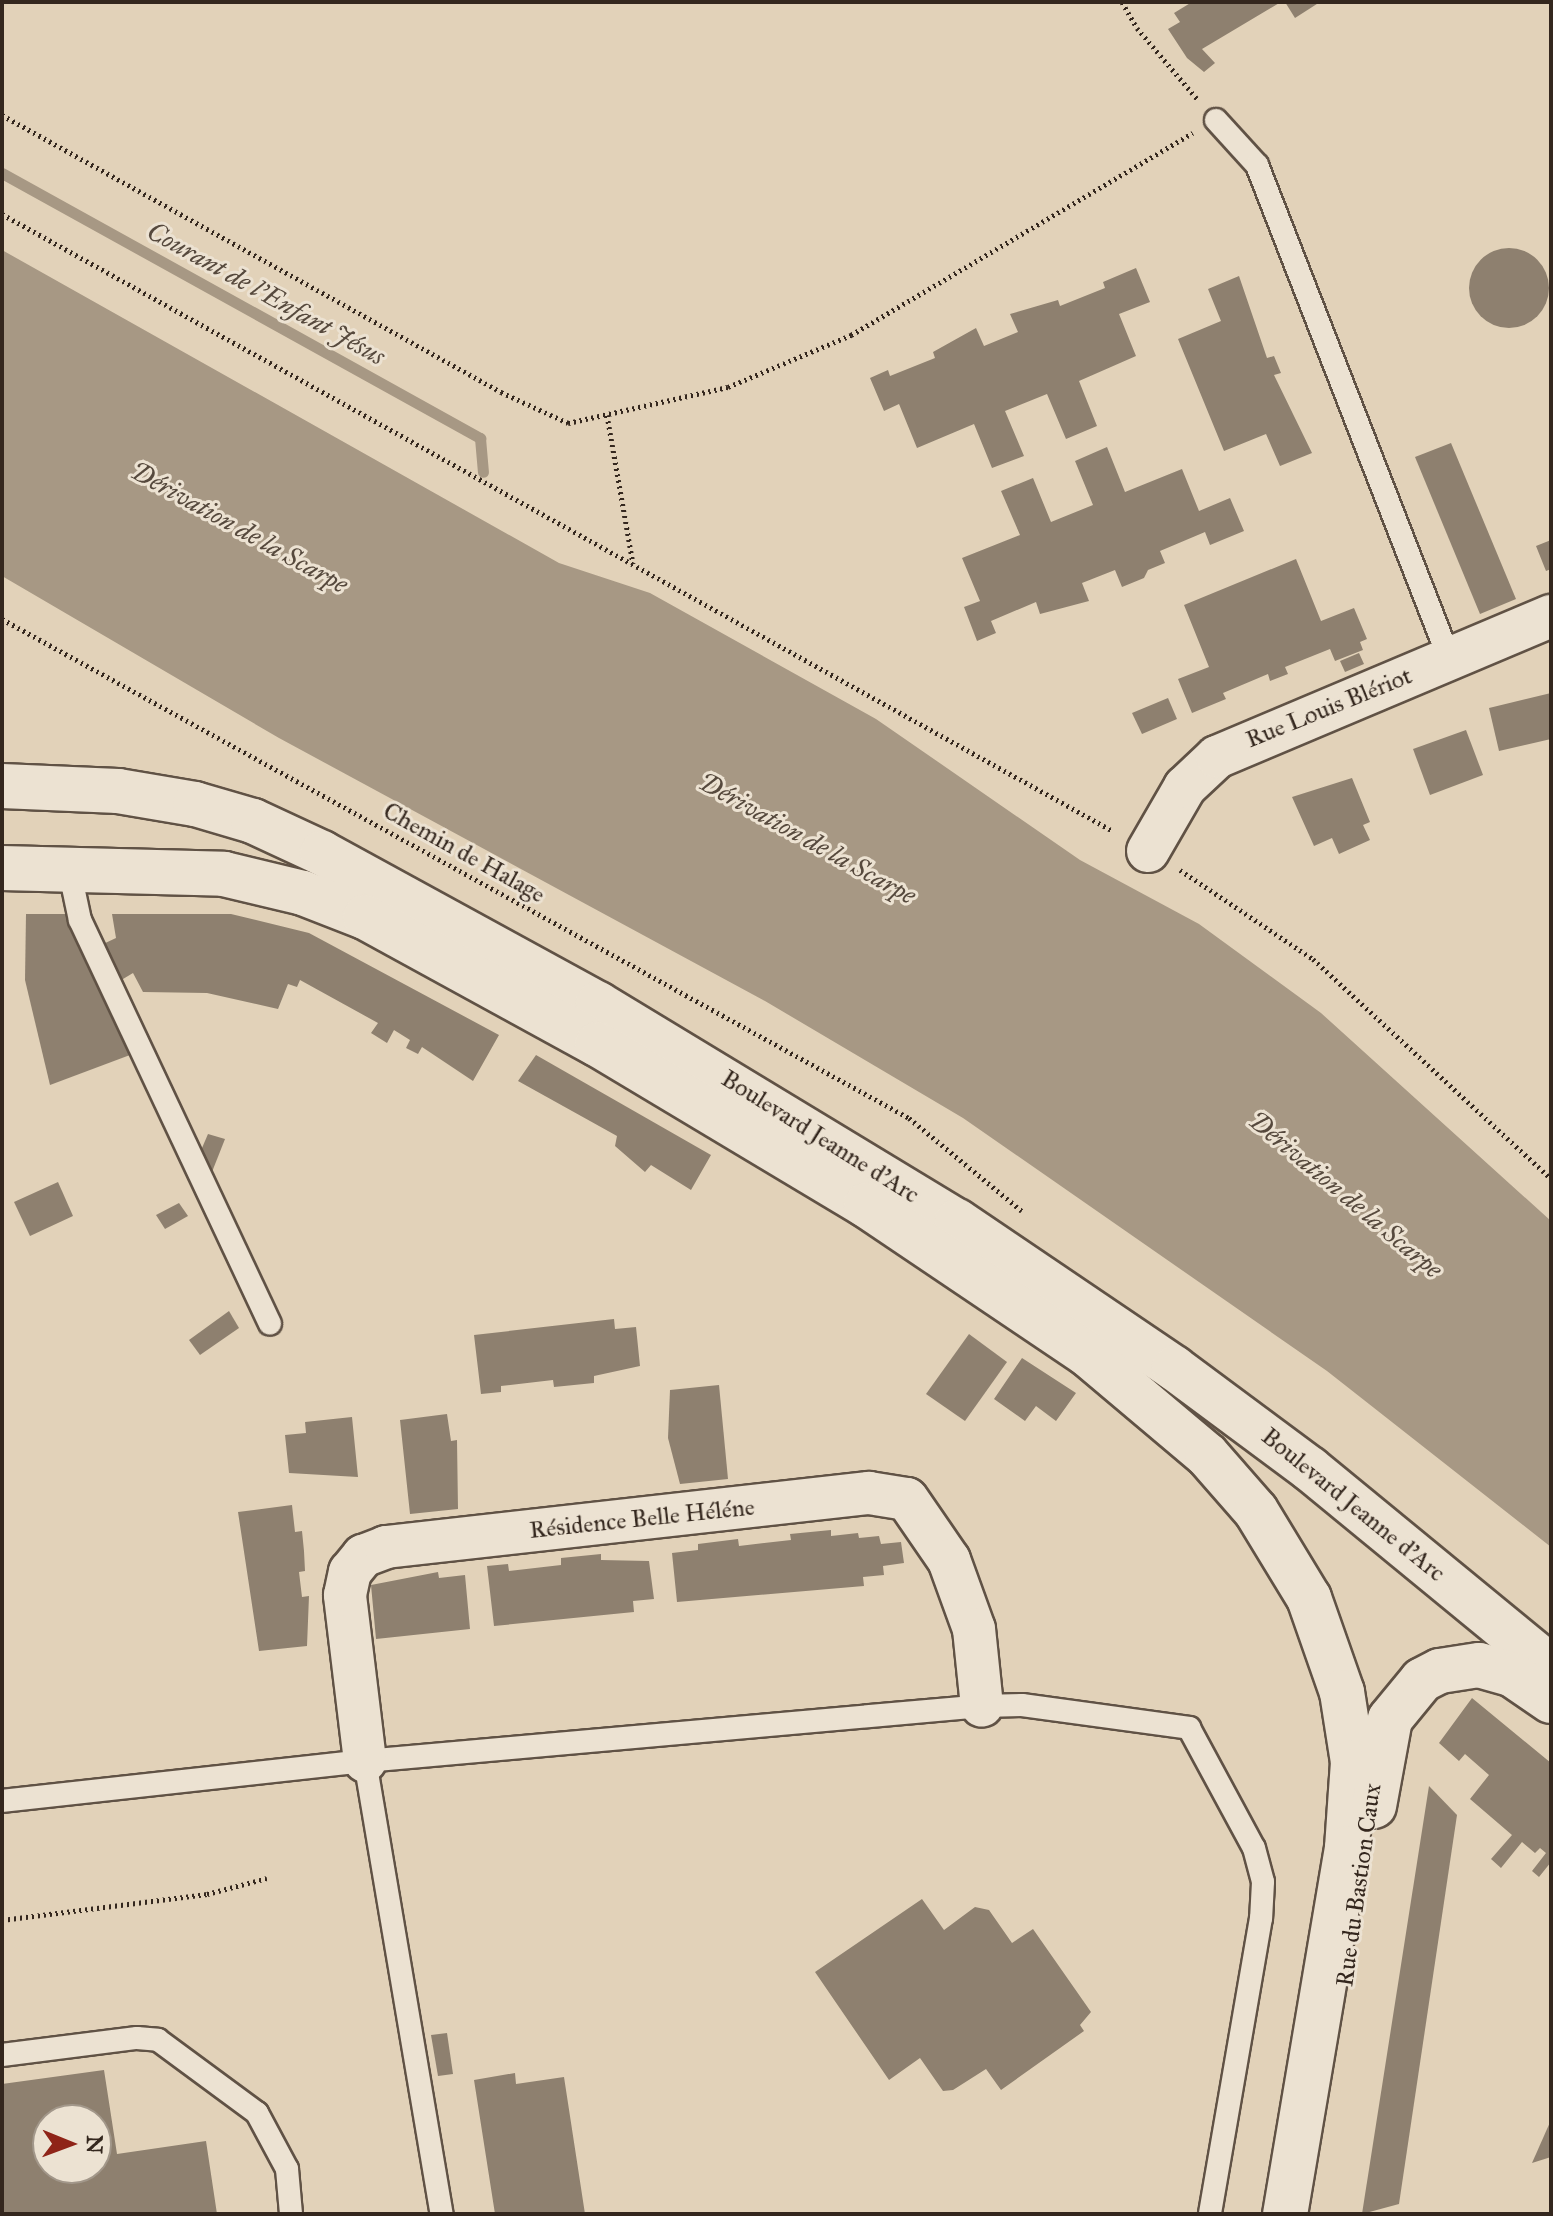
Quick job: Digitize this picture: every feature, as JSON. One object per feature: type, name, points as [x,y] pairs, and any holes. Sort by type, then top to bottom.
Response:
[{"type":"main road","name":"Boulevard Jeanne d'Arc","points":[[2,786],[86,788],[154,797],[225,812],[286,835],[753,1094],[1096,1315],[1247,1420],[1551,1667]]},
{"type":"main road","name":"Boulevard Jeanne d'Arc","points":[[2,868],[224,874],[303,893],[365,917],[799,1163],[1031,1314],[1161,1411]]},
{"type":"main road","name":"Rue du Bastion Caux","points":[[1096,1315],[1230,1440],[1316,1558],[1340,1605],[1367,1692],[1375,1744],[1374,1806],[1307,2214]]},
{"type":"main road","name":"Rue du Bastion Caux","points":[[1161,1411],[1229,1478],[1293,1568],[1322,1627],[1349,1728],[1352,1818],[1285,2214]]},
{"type":"main road","points":[[1374,1806],[1390,1719],[1422,1680],[1440,1671],[1479,1665],[1513,1675],[1551,1701]]},
{"type":"street","name":"Rue Louis Blériot","points":[[1148,851],[1185,787],[1217,757],[1551,616]]},
{"type":"street","name":"Résidence Belle Héléne","points":[[365,1761],[345,1595],[350,1572],[363,1556],[386,1547],[869,1493],[896,1493],[907,1499],[942,1547],[974,1629],[982,1706]]},
{"type":"lane","points":[[1216,120],[1257,165],[1449,658]]},
{"type":"lane","points":[[69,868],[80,920],[270,1323]]},
{"type":"lane","points":[[2,1801],[365,1761],[982,1706],[1022,1705],[1189,1728],[1254,1848],[1263,1882],[1261,1918],[1210,2214]]},
{"type":"lane","points":[[365,1761],[442,2214]]},
{"type":"lane","points":[[2,2055],[137,2038],[167,2045],[257,2113],[287,2169],[291,2214]]},
{"type":"path","points":[[2,115],[501,392],[568,423],[728,387],[851,335],[1216,120],[1137,28],[1122,2]]},
{"type":"path","points":[[2,214],[1148,851],[1313,959],[1551,1179]]},
{"type":"path","points":[[607,415],[634,565]]},
{"type":"path","name":"Chemin de Halage","points":[[2,619],[909,1118]]},
{"type":"path","points":[[2,1920],[207,1894],[267,1878]]},
{"type":"water","name":"Dérivation de la Scarpe","points":[[2,250],[559,563],[650,593],[876,719],[1080,860],[1199,924],[1321,1013],[1551,1221],[1551,1547],[1327,1371],[963,1118],[765,1001],[279,738],[2,576]]},
{"type":"building","points":[[1192,2],[1281,2],[1202,49],[1215,63],[1204,72],[1187,58],[1168,29],[1180,22],[1174,13]]},
{"type":"building","points":[[1285,2],[1320,2],[1295,18]]},
{"type":"building","points":[[1509,248],[1524,251],[1537,260],[1546,273],[1549,288],[1546,303],[1537,316],[1524,325],[1509,328],[1494,325],[1481,316],[1472,303],[1469,288],[1472,273],[1481,260],[1494,251]]},
{"type":"building","points":[[1136,268],[1150,302],[1119,314],[1136,356],[1079,381],[1097,426],[1066,439],[1047,394],[1005,411],[1024,456],[992,468],[974,424],[917,448],[899,404],[884,411],[870,378],[888,370],[890,376],[935,358],[933,352],[976,328],[984,346],[1018,332],[1010,314],[1058,300],[1060,306],[1105,288],[1103,282]]},
{"type":"building","points":[[1239,276],[1267,358],[1274,356],[1281,373],[1274,375],[1312,453],[1280,466],[1266,434],[1224,451],[1178,339],[1221,321],[1208,289]]},
{"type":"building","points":[[1451,443],[1516,599],[1480,614],[1415,457]]},
{"type":"building","points":[[1107,447],[1125,492],[1182,469],[1199,511],[1230,498],[1244,531],[1210,545],[1205,532],[1160,551],[1165,563],[1148,570],[1144,578],[1122,587],[1115,570],[1082,583],[1089,601],[1040,614],[1036,602],[991,621],[996,633],[977,641],[964,607],[980,601],[962,558],[1020,535],[1001,491],[1033,478],[1051,522],[1093,505],[1075,461]]},
{"type":"building","points":[[1551,540],[1551,569],[1546,571],[1536,546]]},
{"type":"building","points":[[1296,559],[1321,621],[1354,608],[1367,639],[1360,642],[1363,650],[1335,661],[1330,649],[1285,667],[1288,674],[1270,681],[1268,674],[1223,693],[1226,699],[1192,713],[1178,679],[1209,667],[1184,605]]},
{"type":"building","points":[[1359,653],[1364,664],[1345,672],[1340,661]]},
{"type":"building","points":[[1551,693],[1551,739],[1499,751],[1489,708]]},
{"type":"building","points":[[1168,698],[1177,719],[1142,734],[1132,713]]},
{"type":"building","points":[[1466,730],[1483,775],[1430,795],[1413,749]]},
{"type":"building","points":[[1352,778],[1370,822],[1363,825],[1370,840],[1339,854],[1332,838],[1314,846],[1292,797]]},
{"type":"building","points":[[26,914],[68,914],[130,1055],[50,1085],[25,980]]},
{"type":"building","points":[[112,914],[231,914],[309,933],[499,1035],[473,1081],[422,1047],[418,1054],[406,1048],[410,1040],[394,1030],[387,1043],[371,1033],[378,1023],[300,980],[297,987],[288,984],[278,1009],[207,993],[143,992],[133,973],[118,982],[101,945],[116,938]]},
{"type":"building","points":[[536,1055],[711,1155],[691,1190],[651,1165],[645,1172],[615,1146],[617,1136],[518,1081]]},
{"type":"building","points":[[208,1134],[225,1139],[210,1177],[199,1155]]},
{"type":"building","points":[[58,1182],[73,1216],[30,1236],[14,1202]]},
{"type":"building","points":[[179,1203],[188,1216],[165,1229],[156,1215]]},
{"type":"building","points":[[229,1311],[239,1328],[200,1355],[189,1340]]},
{"type":"building","points":[[614,1319],[615,1329],[636,1327],[640,1366],[594,1376],[594,1383],[554,1387],[553,1380],[501,1386],[501,1392],[481,1394],[474,1335]]},
{"type":"building","points":[[969,1334],[1007,1362],[965,1421],[926,1394]]},
{"type":"building","points":[[1022,1358],[1076,1393],[1056,1421],[1036,1406],[1025,1421],[994,1399]]},
{"type":"building","points":[[719,1385],[728,1479],[680,1484],[668,1438],[670,1390]]},
{"type":"building","points":[[447,1414],[451,1441],[457,1440],[458,1509],[410,1514],[400,1420]]},
{"type":"building","points":[[352,1417],[358,1477],[289,1473],[285,1435],[306,1433],[305,1422]]},
{"type":"building","points":[[292,1505],[295,1532],[302,1531],[305,1571],[299,1572],[302,1597],[309,1596],[307,1646],[259,1651],[238,1512]]},
{"type":"building","points":[[831,1530],[831,1536],[858,1533],[859,1538],[879,1536],[881,1544],[901,1542],[904,1563],[883,1566],[884,1575],[863,1577],[864,1586],[677,1602],[672,1553],[698,1550],[698,1544],[738,1539],[739,1546],[791,1540],[790,1534]]},
{"type":"building","points":[[601,1554],[601,1560],[649,1561],[654,1599],[633,1601],[634,1612],[494,1626],[487,1566],[508,1564],[509,1571],[561,1565],[561,1558]]},
{"type":"building","points":[[438,1572],[439,1578],[465,1575],[470,1629],[376,1639],[371,1585]]},
{"type":"building","points":[[1472,1698],[1551,1763],[1551,1862],[1539,1877],[1532,1871],[1546,1853],[1540,1848],[1535,1853],[1522,1842],[1501,1868],[1491,1859],[1512,1835],[1470,1799],[1489,1775],[1465,1754],[1459,1761],[1439,1743]]},
{"type":"building","points":[[1429,1786],[1457,1815],[1399,2204],[1362,2214]]},
{"type":"building","points":[[922,1899],[944,1930],[975,1907],[989,1910],[1012,1943],[1033,1929],[1091,2012],[1080,2025],[1084,2031],[1001,2090],[986,2069],[953,2090],[943,2091],[920,2058],[889,2080],[815,1972]]},
{"type":"building","points":[[447,2033],[453,2074],[438,2076],[431,2035]]},
{"type":"building","points":[[104,2070],[109,2104],[32,2104],[32,2184],[112,2184],[112,2122],[117,2154],[206,2141],[217,2214],[2,2214],[2,2084]]},
{"type":"building","points":[[515,2073],[516,2084],[564,2077],[585,2214],[495,2214],[474,2080]]},
{"type":"building","points":[[1551,2120],[1551,2157],[1532,2163]]},
{"type":"waterway","name":"Courant de l'Enfant Jésus","points":[[2,173],[480,438],[483,472]]}]
